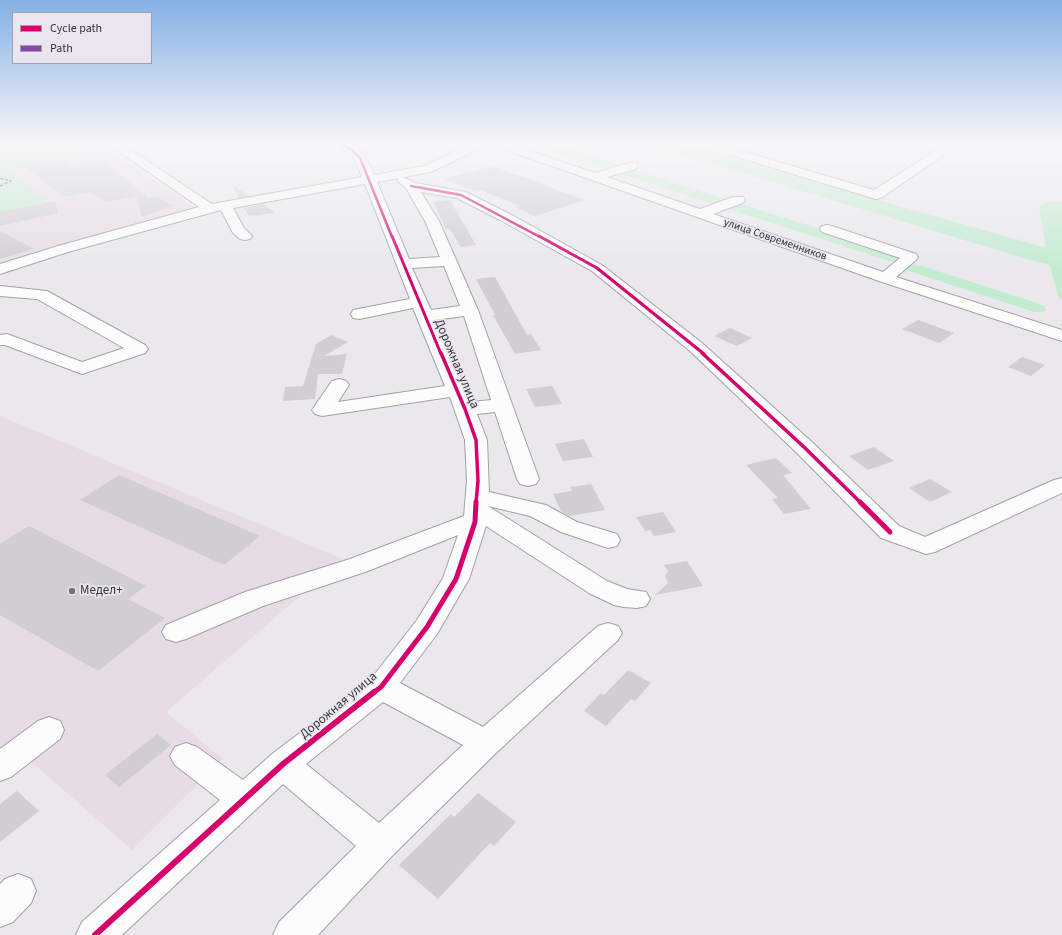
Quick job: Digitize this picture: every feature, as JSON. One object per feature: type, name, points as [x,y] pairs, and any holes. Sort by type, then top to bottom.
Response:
[{"type":"street","points":[[179,188],[210,208]]},
{"type":"street","points":[[0,269],[63,249],[210,208],[327,188]]},
{"type":"street","name":"Дорожная улица","points":[[95,935],[283,764],[381,687],[427,627],[456,579],[476,508],[478,481],[476,440],[461,399],[403,264],[373,188]]},
{"type":"street","points":[[412,188],[432,221],[470,310],[528,479]]},
{"type":"street","points":[[420,188],[461,195],[505,216],[597,268],[696,347],[805,448],[890,532],[926,546],[1062,485]]},
{"type":"street","name":"улица Современников","points":[[625,188],[885,278],[1057,334]]},
{"type":"street","points":[[852,188],[876,195],[887,188]]},
{"type":"street","points":[[700,214],[738,200]]},
{"type":"street","points":[[225,206],[238,230],[245,236]]},
{"type":"street","points":[[112,225],[126,232]]},
{"type":"street","points":[[827,229],[911,257],[885,278]]},
{"type":"street","points":[[403,264],[449,261]]},
{"type":"street","points":[[0,291],[41,294],[139,349],[82,368],[7,339],[0,340]]},
{"type":"street","points":[[359,314],[422,309],[470,310]]},
{"type":"street","points":[[0,344],[0,351]]},
{"type":"street","points":[[338,385],[322,410],[461,399],[502,406]]},
{"type":"street","points":[[176,632],[254,599],[359,565],[476,508],[538,510],[569,527],[608,540]]},
{"type":"street","points":[[476,508],[598,587],[623,598],[637,599]]},
{"type":"street","points":[[292,935],[380,845],[486,743],[608,634]]},
{"type":"street","points":[[381,687],[486,743]]},
{"type":"street","points":[[0,767],[49,730]]},
{"type":"street","points":[[186,756],[244,800]]},
{"type":"street","points":[[283,764],[380,845]]},
{"type":"shaded area","points":[[0,188],[165,188],[194,207],[0,263]]},
{"type":"shaded area","points":[[0,416],[343,559],[166,712],[223,759],[132,850],[29,760],[0,782]]},
{"type":"green space","points":[[0,188],[30,188],[46,201],[0,212]]},
{"type":"green space","points":[[663,188],[691,188],[898,254],[899,261],[895,263]]},
{"type":"green space","points":[[791,188],[835,188],[1046,248],[1039,208],[1046,202],[1062,202],[1062,299],[1058,297],[1050,265]]},
{"type":"green space","points":[[910,265],[922,266],[1037,303],[1044,306],[1046,310],[1043,312],[1034,312],[903,269]]},
{"type":"building","points":[[52,188],[136,188],[148,198],[156,196],[173,206],[142,217],[136,196],[107,202],[90,192],[65,197]]},
{"type":"building","points":[[233,188],[236,188],[249,196],[239,198]]},
{"type":"building","points":[[466,188],[551,188],[585,200],[535,216],[515,207],[520,206],[480,190],[474,191]]},
{"type":"building","points":[[450,200],[476,245],[461,247],[450,229],[446,229],[433,202]]},
{"type":"building","points":[[55,201],[58,213],[0,226],[0,212]]},
{"type":"building","points":[[263,204],[276,213],[249,216],[244,208]]},
{"type":"building","points":[[0,231],[34,249],[0,259]]},
{"type":"building","points":[[495,277],[527,335],[531,334],[541,350],[515,354],[493,315],[495,315],[476,279]]},
{"type":"building","points":[[918,320],[954,333],[939,343],[902,329]]},
{"type":"building","points":[[730,328],[752,338],[737,346],[714,336]]},
{"type":"building","points":[[331,335],[348,342],[324,356],[347,354],[342,374],[318,374],[315,399],[283,401],[285,387],[303,386],[316,344]]},
{"type":"building","points":[[1022,357],[1045,365],[1031,376],[1008,367]]},
{"type":"building","points":[[552,386],[562,404],[535,407],[526,389]]},
{"type":"building","points":[[584,439],[593,457],[563,461],[555,444]]},
{"type":"building","points":[[874,447],[894,461],[868,470],[849,456]]},
{"type":"building","points":[[776,458],[792,473],[783,475],[811,509],[784,514],[772,499],[778,498],[746,465]]},
{"type":"building","points":[[119,475],[260,536],[224,565],[80,500]]},
{"type":"building","points":[[930,479],[952,492],[930,502],[909,488]]},
{"type":"building","points":[[591,484],[605,510],[569,516],[561,511],[553,494],[572,491],[570,487]]},
{"type":"building","points":[[663,512],[676,532],[654,536],[650,530],[645,531],[636,517]]},
{"type":"building","points":[[29,526],[146,586],[128,599],[165,618],[98,671],[0,615],[0,544]]},
{"type":"building","points":[[687,561],[703,586],[655,595],[668,583],[665,576],[668,571],[664,565]]},
{"type":"building","points":[[628,670],[651,683],[635,701],[631,699],[606,726],[584,711],[601,693],[604,695]]},
{"type":"building","points":[[157,734],[171,745],[119,787],[105,775]]},
{"type":"building","points":[[17,791],[39,811],[0,842],[0,804]]},
{"type":"building","points":[[478,793],[516,822],[494,846],[490,843],[438,899],[399,865],[451,814],[454,817]]},
{"type":"cycle path","points":[[95,935],[283,764],[381,687],[427,627],[456,579],[475,522],[478,481],[476,440],[465,409],[403,264],[373,188]]},
{"type":"cycle path","points":[[420,188],[461,195],[505,217],[597,268],[696,347],[805,448],[890,532]]},
{"type":"place","name":"Медел+","points":[[72,591]]}]
